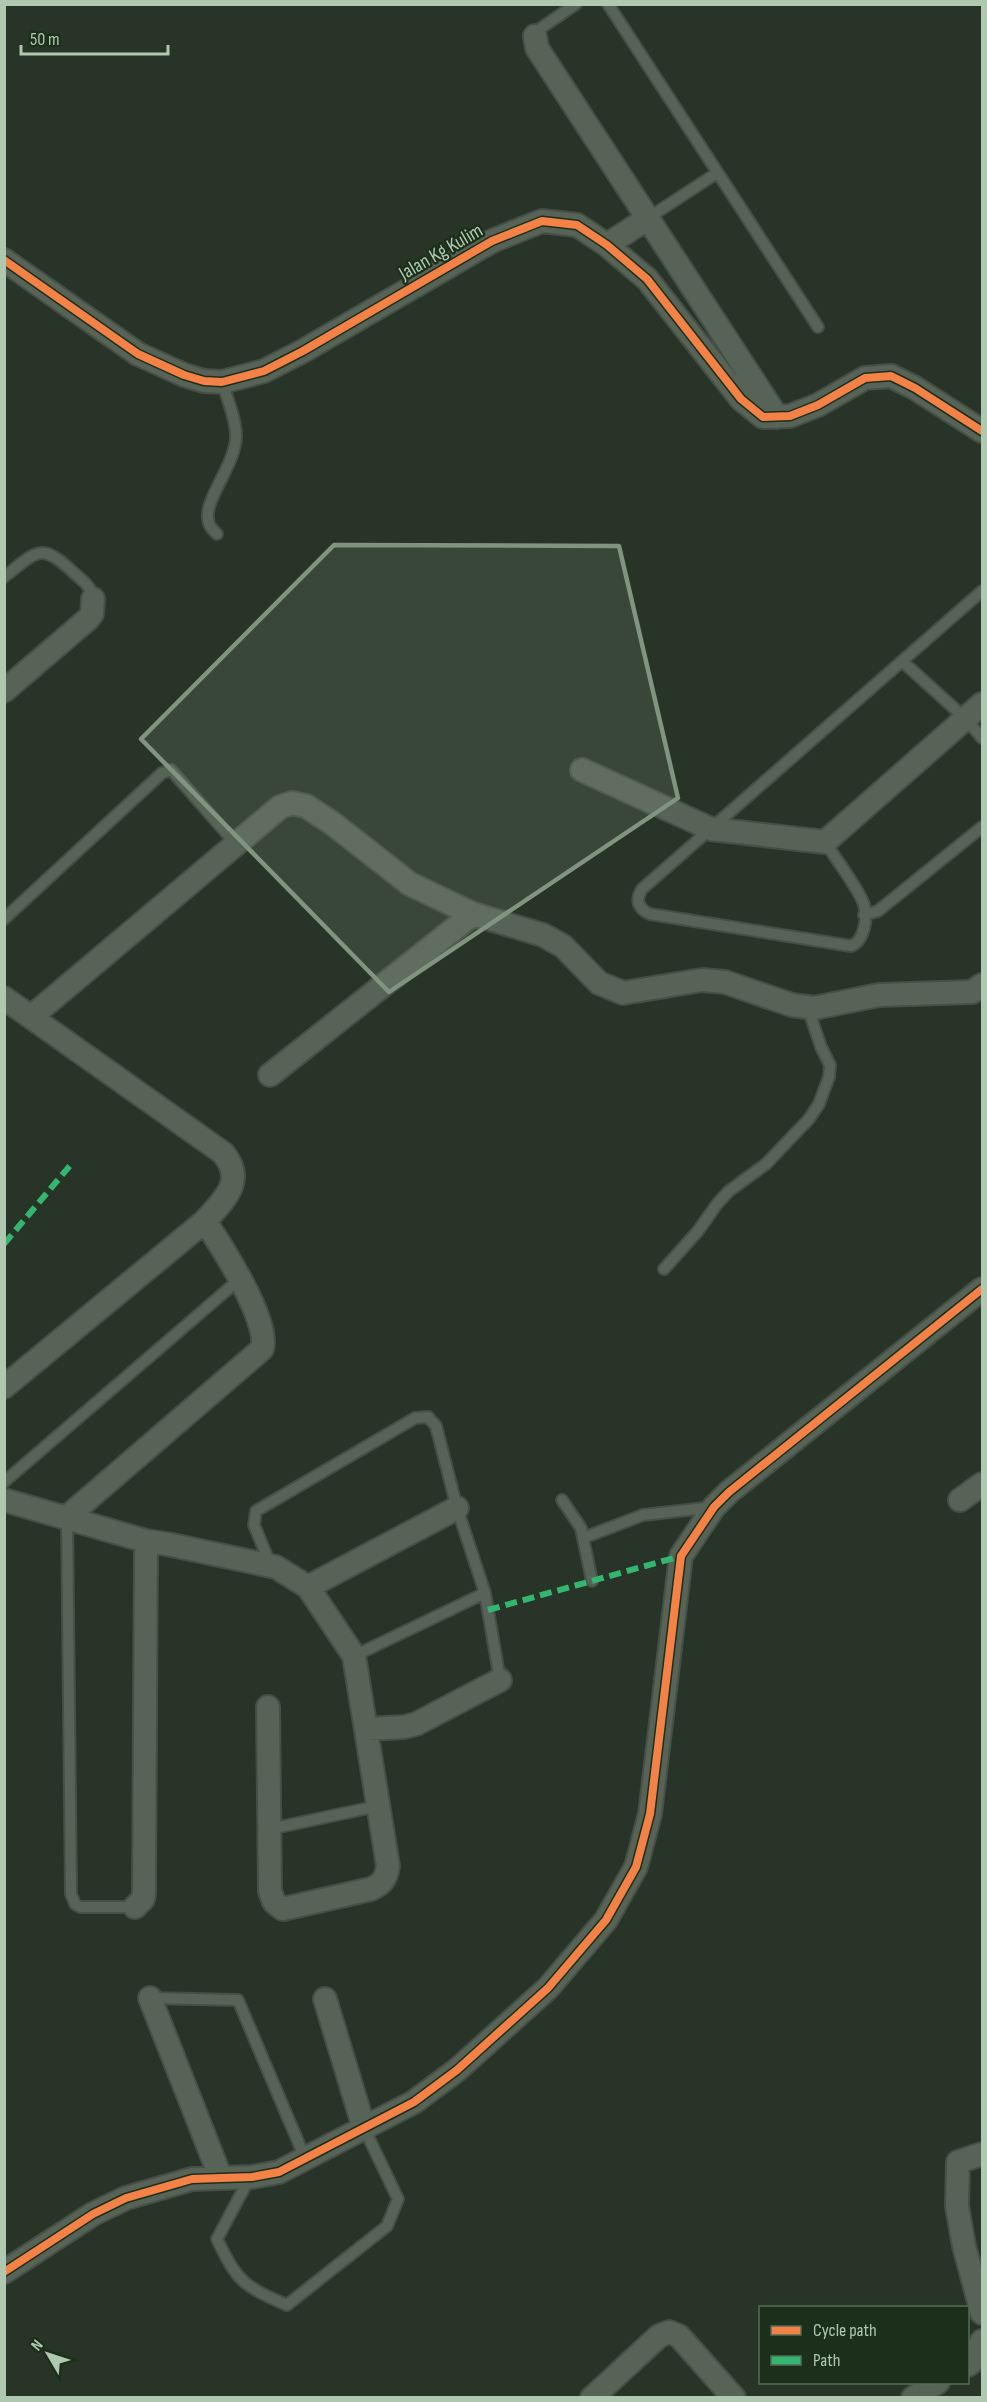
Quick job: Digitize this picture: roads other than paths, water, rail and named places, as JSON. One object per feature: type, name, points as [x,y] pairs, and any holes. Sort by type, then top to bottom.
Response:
[{"type":"street","points":[[535,36],[537,48],[777,417],[790,416],[818,405],[865,378],[891,376],[915,388],[982,432]]},
{"type":"street","points":[[607,244],[648,218]]},
{"type":"street","name":"Jalan Kg Kulim","points":[[4,260],[138,354],[184,375],[204,381],[222,382],[264,371],[303,351],[492,241],[542,221],[577,225],[607,244],[647,279],[741,399],[763,417],[777,417]]},
{"type":"street","points":[[4,691],[88,619],[92,614],[93,599]]},
{"type":"street","points":[[582,770],[711,829],[825,842],[974,712]]},
{"type":"street","points":[[31,1017],[280,807],[292,803],[306,806],[332,823],[411,884],[473,914],[543,935],[563,946],[599,983],[623,993],[702,980],[725,982],[792,1005],[814,1008],[879,995],[979,996]]},
{"type":"street","points":[[270,1075],[473,914]]},
{"type":"street","points":[[4,999],[223,1152],[232,1163],[235,1174],[232,1186],[222,1203],[205,1221],[4,1387]]},
{"type":"street","points":[[67,1517],[262,1349],[264,1343],[262,1332],[241,1277],[205,1221]]},
{"type":"street","points":[[4,2272],[93,2214],[126,2198],[192,2179],[220,2176],[250,2177],[279,2172],[414,2102],[458,2070],[548,1988],[606,1920],[636,1867],[650,1814],[681,1556],[714,1506],[729,1492],[982,1288]]},
{"type":"street","points":[[960,1500],[982,1484]]},
{"type":"street","points":[[4,1500],[146,1541],[271,1566],[308,1587],[354,1656],[388,1866],[386,1876],[380,1885],[283,1909],[274,1902],[270,1891],[268,1707]]},
{"type":"street","points":[[308,1587],[457,1508]]},
{"type":"street","points":[[135,1907],[143,1899],[144,1893],[146,1541]]},
{"type":"street","points":[[367,1729],[416,1724],[500,1680]]},
{"type":"street","points":[[150,1998],[220,2176]]},
{"type":"street","points":[[325,1999],[364,2128]]},
{"type":"street","points":[[982,2154],[958,2162],[957,2206],[964,2246],[982,2313]]},
{"type":"street","points":[[603,2394],[659,2336],[669,2332],[679,2336],[734,2397]]},
{"type":"street","points":[[969,2364],[982,2341]]},
{"type":"street","points":[[913,2397],[935,2384]]},
{"type":"lane","points":[[535,36],[541,28],[576,4]]},
{"type":"lane","points":[[608,4],[818,327]]},
{"type":"lane","points":[[648,218],[717,173]]},
{"type":"lane","points":[[217,534],[210,527],[207,517],[209,507],[234,452],[236,434],[222,382]]},
{"type":"lane","points":[[4,577],[31,556],[48,552],[56,556],[89,587],[93,599]]},
{"type":"lane","points":[[825,842],[862,900],[864,915],[861,940],[851,946],[650,914],[642,911],[638,904],[638,896],[642,889],[982,591]]},
{"type":"lane","points":[[903,662],[974,712],[982,738]]},
{"type":"lane","points":[[4,919],[162,773],[171,770],[236,844]]},
{"type":"lane","points":[[864,915],[878,911],[982,827]]},
{"type":"lane","points":[[664,1269],[698,1231],[723,1197],[766,1164],[809,1119],[819,1104],[829,1077],[830,1065],[820,1047],[811,1017],[803,1006]]},
{"type":"lane","points":[[4,1482],[241,1277]]},
{"type":"lane","points":[[271,1566],[254,1525],[256,1511],[421,1416],[433,1421],[457,1508],[485,1593],[500,1680]]},
{"type":"lane","points":[[562,1500],[581,1528],[592,1581]]},
{"type":"lane","points":[[583,1538],[643,1515],[714,1506]]},
{"type":"lane","points":[[67,1517],[71,1894],[75,1904],[80,1907],[135,1907]]},
{"type":"lane","points":[[354,1656],[485,1593]]},
{"type":"lane","points":[[270,1828],[378,1806]]},
{"type":"lane","points":[[150,1998],[238,2000],[305,2158]]},
{"type":"lane","points":[[250,2177],[217,2239],[232,2271],[255,2291],[287,2305],[387,2226],[398,2199],[364,2128]]}]
